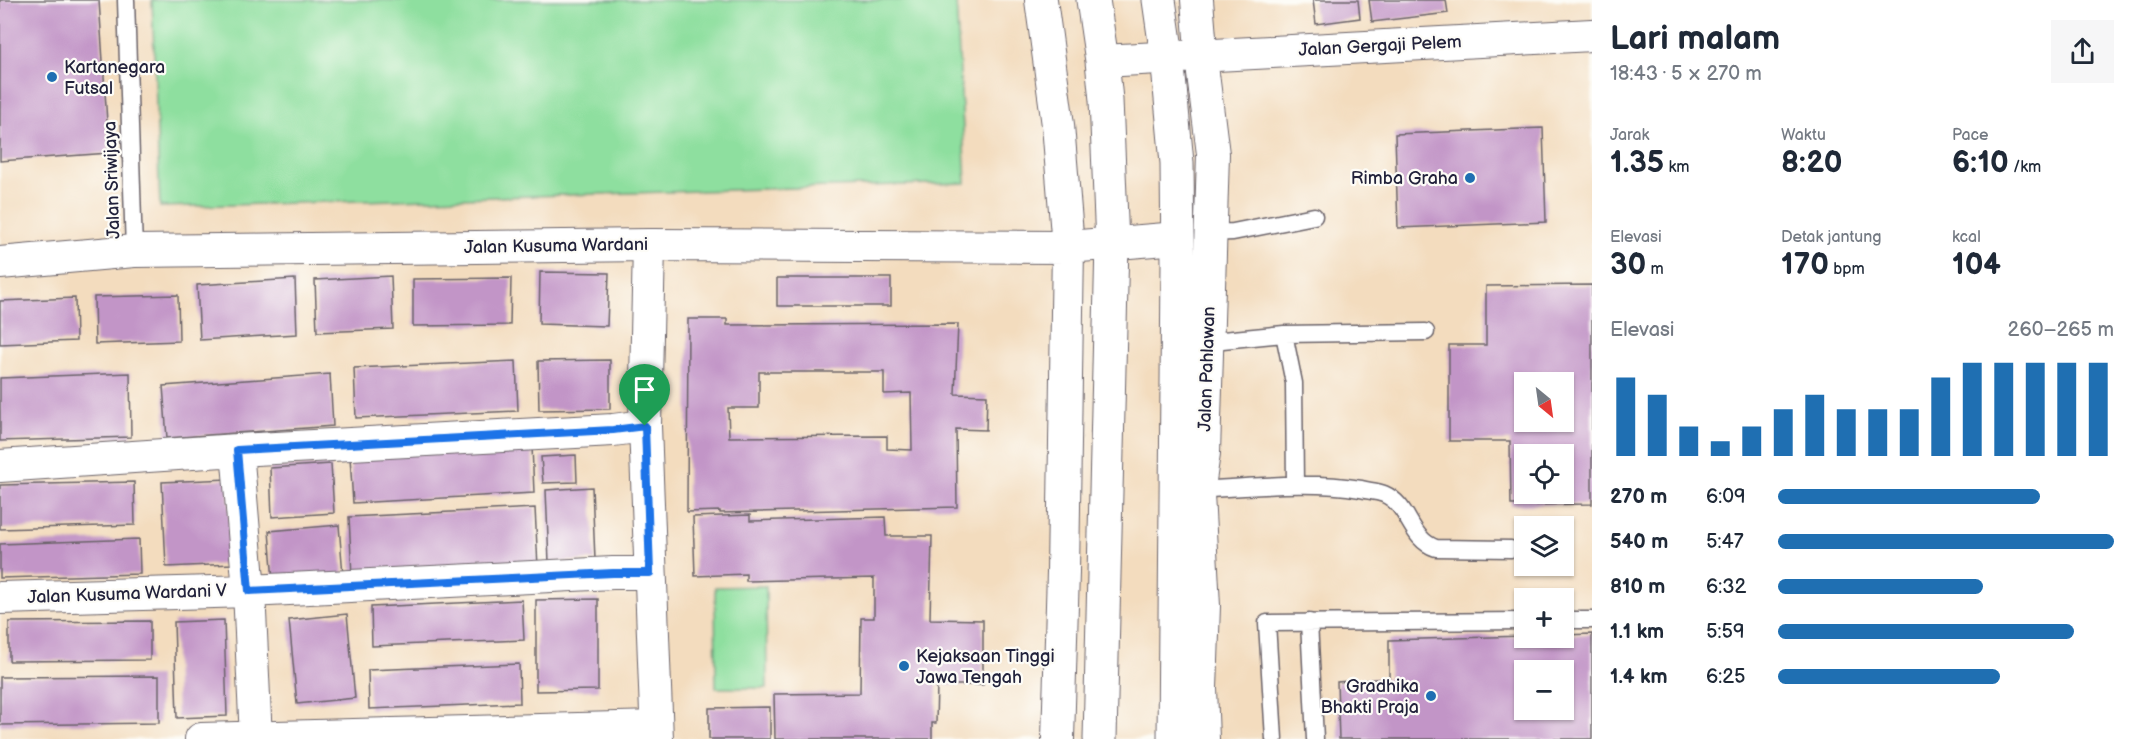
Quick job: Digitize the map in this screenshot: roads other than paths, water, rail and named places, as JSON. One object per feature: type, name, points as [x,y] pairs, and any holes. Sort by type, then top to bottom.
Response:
[{"type":"main road","points":[[1093,0],[1102,61],[1112,244],[1100,739]]},
{"type":"main road","name":"Jalan Pahlawan","points":[[1159,0],[1167,56],[1177,163],[1178,238],[1193,341],[1174,739]]},
{"type":"street","points":[[1041,0],[1058,125],[1068,247],[1064,560],[1058,739]]},
{"type":"street","name":"Jalan Pahlawan","points":[[1193,341],[1210,233],[1213,154],[1197,0]]},
{"type":"street","name":"Jalan Gergaji Pelem","points":[[1167,56],[1592,36]]},
{"type":"street","points":[[1102,61],[1167,56]]},
{"type":"street","points":[[1112,244],[1178,238]]},
{"type":"street","name":"Jalan Kusuma Wardani","points":[[0,263],[134,251],[649,245],[1068,247],[1112,244]]},
{"type":"street","points":[[201,739],[656,733],[645,426],[649,245]]},
{"type":"street","points":[[0,466],[237,450],[613,430],[645,426]]},
{"type":"street","points":[[237,450],[249,591],[256,738]]},
{"type":"street","name":"Jalan Pahlawan","points":[[1187,490],[1204,595],[1201,688],[1203,739]]},
{"type":"street","name":"Jalan Kusuma Wardani V","points":[[0,598],[249,591],[650,573]]},
{"type":"lane","name":"Jalan Sriwijaya","points":[[126,0],[134,251]]},
{"type":"lane","points":[[1178,238],[1233,232],[1314,216]]},
{"type":"lane","points":[[1193,341],[1284,334],[1426,332]]},
{"type":"lane","points":[[1284,334],[1294,383],[1295,485]]},
{"type":"lane","points":[[1187,490],[1332,484],[1384,494],[1403,509],[1420,538],[1427,545],[1436,549],[1511,549]]},
{"type":"lane","points":[[1574,620],[1592,620]]},
{"type":"lane","points":[[1274,739],[1267,622],[1514,621]]},
{"type":"lane","points":[[1309,622],[1315,739]]},
{"type":"place","name":"Kartanegara Futsal","points":[[52,77]]},
{"type":"place","name":"Rimba Graha","points":[[1470,178]]},
{"type":"place","name":"Kejaksaan Tinggi Jawa Tengah","points":[[904,666]]},
{"type":"place","name":"Gradhika Bhakti Praja","points":[[1431,696]]}]
